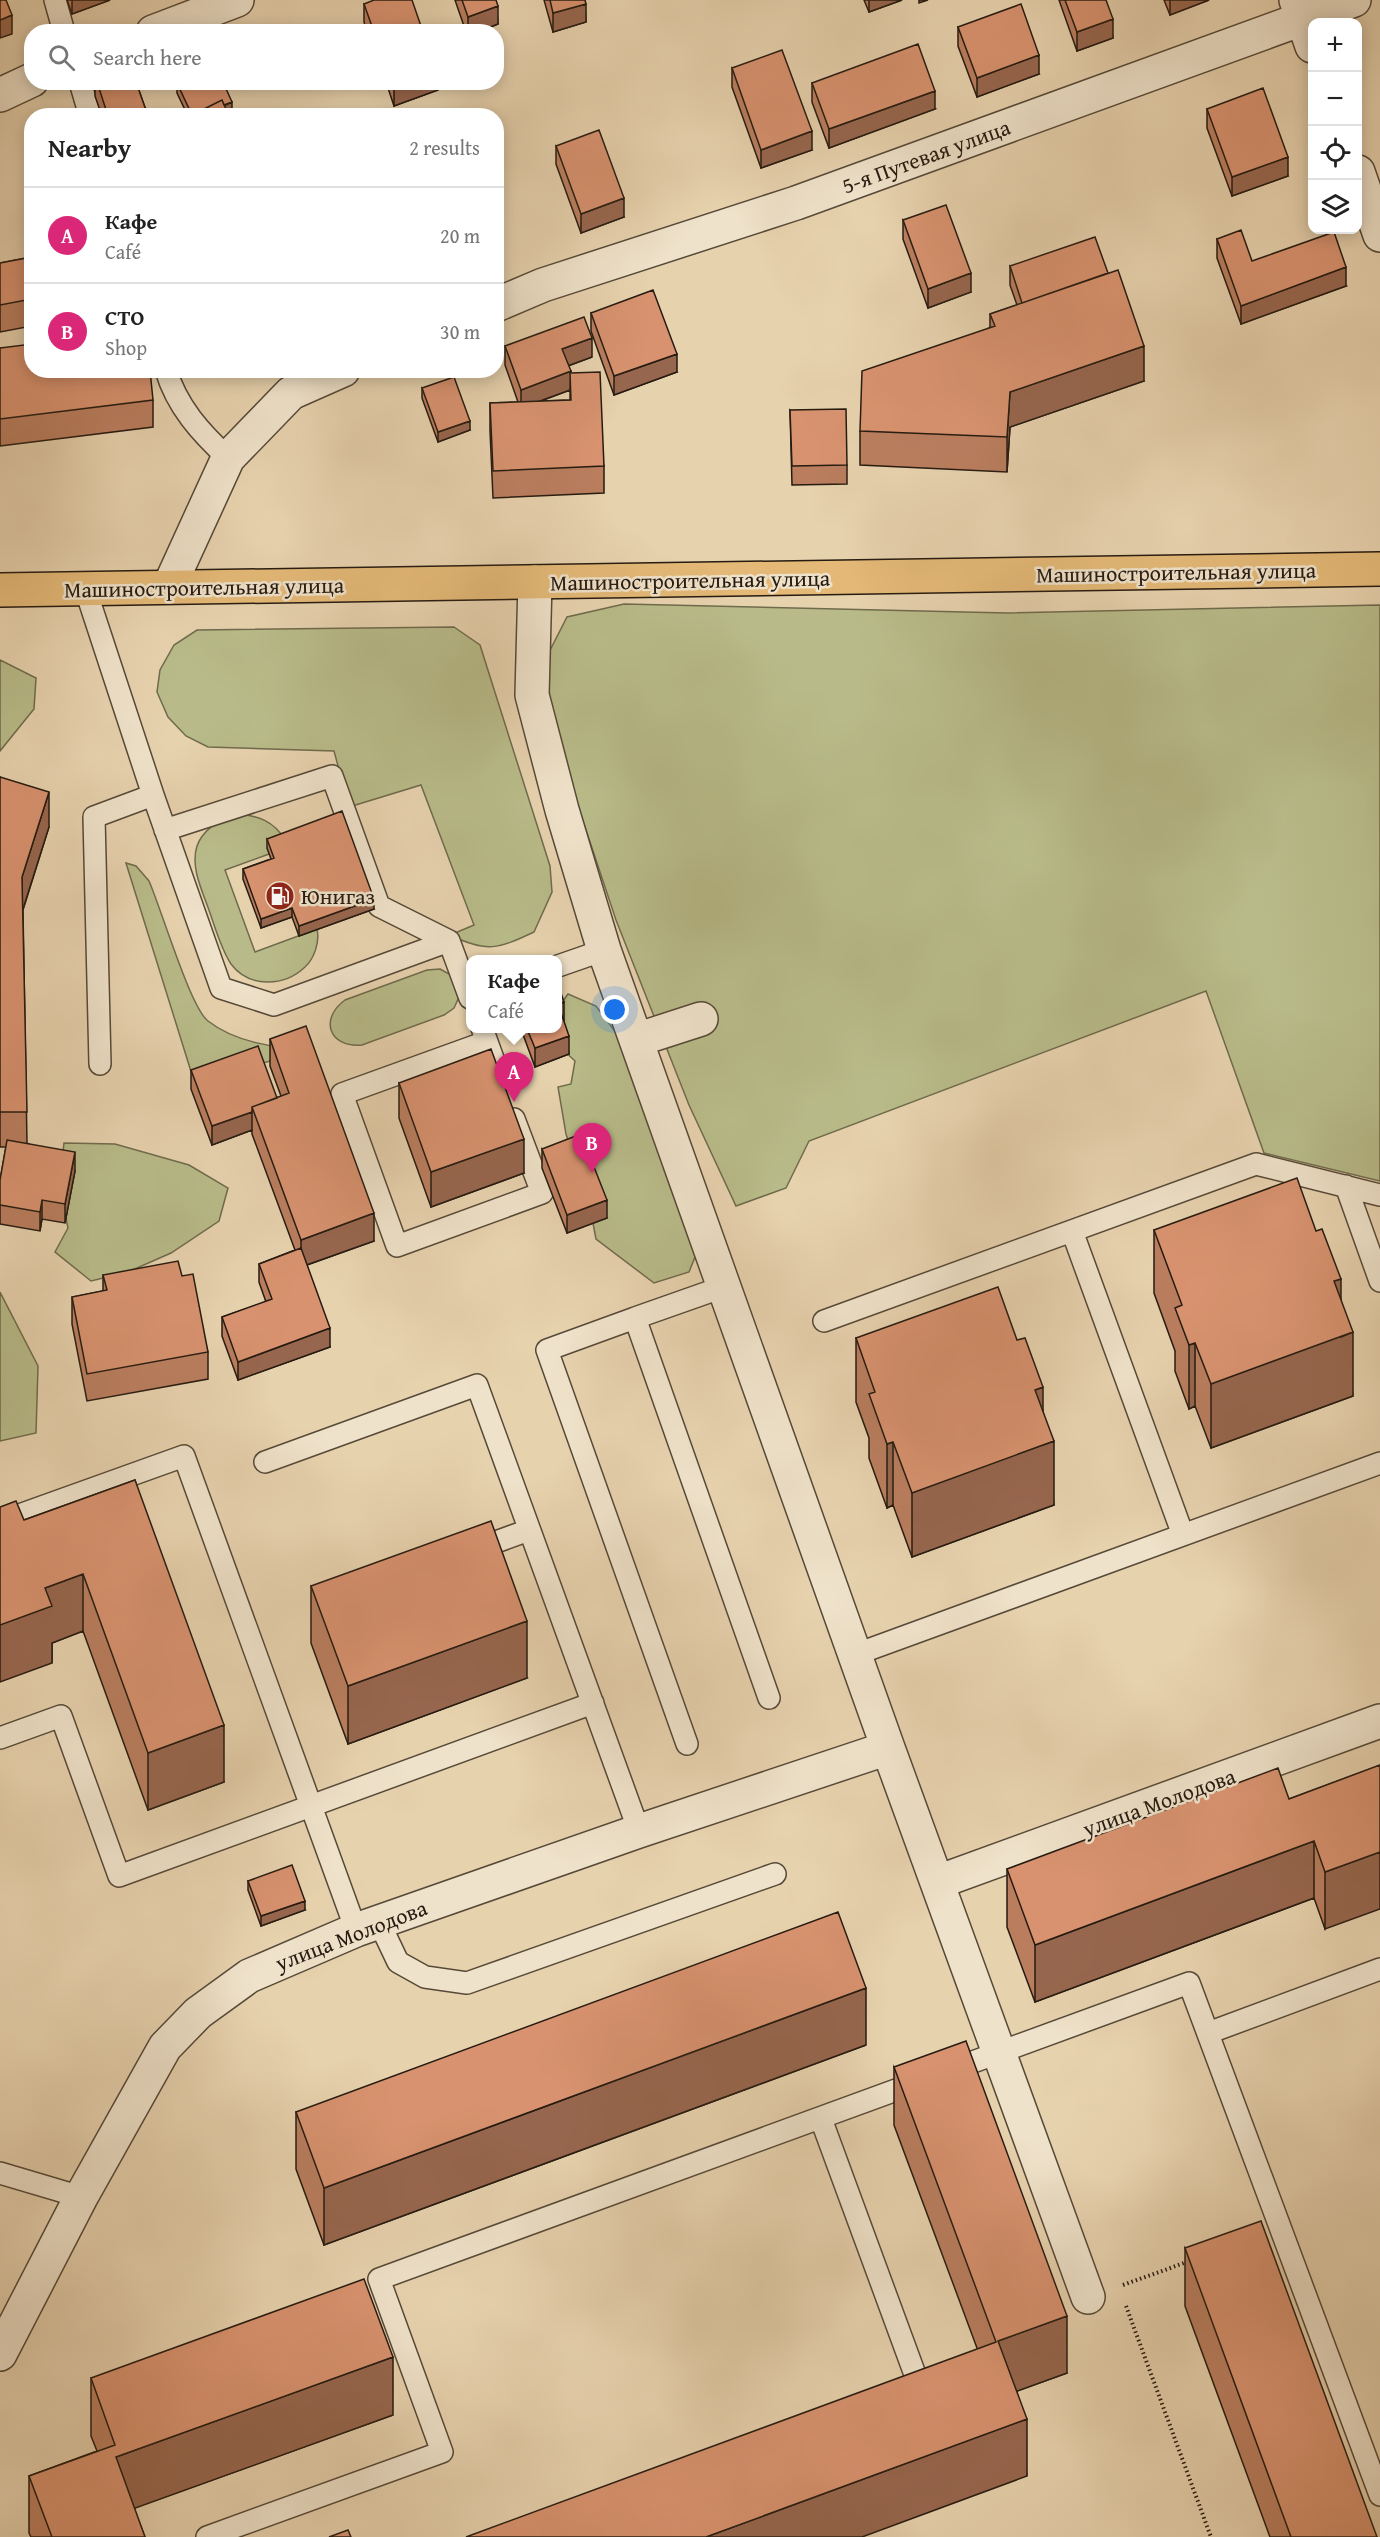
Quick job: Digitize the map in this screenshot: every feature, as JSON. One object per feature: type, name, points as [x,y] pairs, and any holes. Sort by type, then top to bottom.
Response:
[{"type":"main road","name":"Машиностроительная улица","points":[[0,590],[1380,569]]},
{"type":"street","points":[[174,24],[237,0]]},
{"type":"street","name":"5-я Путевая улица","points":[[504,302],[543,285],[796,204],[1304,21],[1354,0]]},
{"type":"street","points":[[0,95],[24,84]]},
{"type":"street","points":[[1361,180],[1380,235]]},
{"type":"street","points":[[169,587],[228,458],[291,393],[325,378]]},
{"type":"street","points":[[535,582],[532,695],[562,810],[604,950],[854,1654],[1088,2297]]},
{"type":"street","points":[[636,1040],[701,1019]]},
{"type":"street","name":"улица Молодова","points":[[938,1882],[1380,1721]]},
{"type":"street","name":"улица Молодова","points":[[3,2343],[165,2047],[198,2013],[249,1976],[367,1926],[639,1831],[888,1748]]},
{"type":"lane","points":[[55,0],[62,24]]},
{"type":"lane","points":[[82,90],[88,108]]},
{"type":"lane","points":[[169,378],[172,389],[197,429],[228,458]]},
{"type":"lane","points":[[85,588],[153,795],[221,988],[274,1005],[449,941]]},
{"type":"lane","points":[[165,830],[332,776],[379,906],[449,941],[466,986]]},
{"type":"lane","points":[[100,1064],[94,817],[153,795]]},
{"type":"lane","points":[[562,965],[604,950]]},
{"type":"lane","points":[[484,1035],[542,1193],[397,1246],[342,1094],[484,1035]]},
{"type":"lane","points":[[824,1321],[1256,1164],[1380,1195]]},
{"type":"lane","points":[[1346,1186],[1380,1281]]},
{"type":"lane","points":[[1072,1231],[1183,1535]]},
{"type":"lane","points":[[687,1744],[547,1350],[723,1287]]},
{"type":"lane","points":[[635,1318],[770,1698]]},
{"type":"lane","points":[[265,1462],[477,1385],[639,1831]]},
{"type":"lane","points":[[0,1522],[183,1456],[311,1806],[367,1926],[399,1962],[425,1977],[467,1983],[775,1874]]},
{"type":"lane","points":[[854,1654],[1380,1463]]},
{"type":"lane","points":[[454,1557],[530,1530]]},
{"type":"lane","points":[[0,1738],[60,1716],[119,1876],[593,1703]]},
{"type":"lane","points":[[1208,2033],[1380,1969]]},
{"type":"lane","points":[[207,2537],[442,2452],[379,2279],[1189,1983],[1380,2495]]},
{"type":"lane","points":[[820,2119],[920,2388],[886,2400]]},
{"type":"lane","points":[[0,2173],[81,2198]]},
{"type":"path","points":[[1119,2287],[1194,2259]]},
{"type":"path","points":[[1123,2298],[1211,2537]]},
{"type":"green space","points":[[624,604],[1007,613],[1380,605],[1380,1181],[1264,1153],[1206,991],[809,1141],[786,1188],[736,1206],[689,1105],[616,920],[555,737],[543,664],[567,617]]},
{"type":"green space","points":[[454,627],[480,645],[550,866],[552,892],[534,932],[492,947],[474,945],[450,935],[474,925],[421,785],[349,807],[334,751],[208,747],[186,736],[168,717],[157,692],[160,670],[174,645],[197,630]]},
{"type":"green space","points":[[0,660],[36,678],[34,709],[0,751]]},
{"type":"green space","points":[[235,814],[265,820],[276,828],[286,841],[269,854],[225,870],[255,952],[317,929],[317,945],[311,960],[297,974],[277,981],[257,981],[238,972],[231,964],[224,952],[198,880],[195,854],[200,840],[212,826]]},
{"type":"green space","points":[[126,863],[136,866],[149,881],[193,997],[208,1021],[243,1039],[269,1046],[309,1051],[194,1081]]},
{"type":"green space","points":[[440,969],[451,975],[459,997],[454,1008],[444,1015],[362,1045],[342,1042],[331,1031],[332,1015],[345,1000],[427,970]]},
{"type":"green space","points":[[568,994],[596,1006],[620,1038],[697,1252],[689,1272],[654,1283],[596,1239],[589,1202],[566,1134],[558,1087],[571,1084],[575,1061],[557,1044],[557,1033],[562,1033],[562,1002]]},
{"type":"green space","points":[[64,1143],[115,1144],[189,1165],[228,1188],[219,1221],[171,1253],[128,1272],[91,1281],[55,1252],[68,1228],[59,1185]]},
{"type":"green space","points":[[0,1292],[38,1366],[36,1433],[0,1441]]},
{"type":"building","points":[[0,0],[6,0],[12,15],[0,20]]},
{"type":"building","points":[[374,0],[412,0],[420,24],[371,24],[364,4]]},
{"type":"building","points":[[462,0],[496,0],[498,6],[468,17]]},
{"type":"building","points":[[550,0],[585,0],[586,4],[553,13]]},
{"type":"building","points":[[1065,0],[1106,0],[1113,19],[1077,32]]},
{"type":"building","points":[[1021,4],[1039,55],[977,78],[958,27]]},
{"type":"building","points":[[918,44],[935,91],[829,129],[812,83]]},
{"type":"building","points":[[782,50],[812,131],[761,150],[732,68]]},
{"type":"building","points":[[1263,88],[1288,157],[1232,177],[1207,109]]},
{"type":"building","points":[[100,90],[139,90],[145,108],[105,108]]},
{"type":"building","points":[[180,90],[227,90],[232,102],[224,105],[222,100],[206,108],[189,108]]},
{"type":"building","points":[[222,100],[226,108],[206,108]]},
{"type":"building","points":[[599,130],[624,198],[581,214],[556,146]]},
{"type":"building","points":[[946,205],[971,273],[928,289],[903,220]]},
{"type":"building","points":[[1241,230],[1252,261],[1328,234],[1335,234],[1346,267],[1241,306],[1217,239]]},
{"type":"building","points":[[1095,237],[1108,273],[1022,303],[1010,266]]},
{"type":"building","points":[[24,258],[24,300],[0,305],[0,263]]},
{"type":"building","points":[[1118,270],[1144,346],[1010,392],[1007,437],[860,431],[862,371],[995,326],[990,314]]},
{"type":"building","points":[[653,290],[677,354],[614,376],[591,313]]},
{"type":"building","points":[[584,317],[592,338],[562,349],[571,371],[521,390],[505,346]]},
{"type":"building","points":[[24,345],[24,378],[151,378],[153,400],[0,419],[0,348]]},
{"type":"building","points":[[600,372],[604,466],[493,471],[490,403],[571,400],[570,373]]},
{"type":"building","points":[[454,378],[470,421],[438,432],[422,388]]},
{"type":"building","points":[[846,409],[847,465],[792,466],[790,410]]},
{"type":"building","points":[[0,777],[49,792],[22,877],[27,1112],[0,1112]]},
{"type":"building","points":[[342,811],[374,899],[299,926],[292,908],[261,919],[243,869],[274,858],[267,839]]},
{"type":"building","points":[[562,1016],[569,1036],[535,1048],[529,1033],[562,1033]]},
{"type":"building","points":[[306,1026],[374,1213],[301,1240],[252,1107],[289,1093],[270,1039]]},
{"type":"building","points":[[258,1046],[277,1098],[252,1107],[252,1112],[212,1126],[191,1070]]},
{"type":"building","points":[[491,1049],[524,1139],[431,1172],[399,1083]]},
{"type":"building","points":[[581,1134],[607,1200],[567,1215],[542,1149]]},
{"type":"building","points":[[7,1140],[75,1152],[65,1204],[42,1200],[40,1212],[0,1205],[0,1180]]},
{"type":"building","points":[[1297,1178],[1316,1231],[1322,1229],[1341,1279],[1334,1281],[1353,1332],[1211,1384],[1195,1343],[1189,1345],[1175,1308],[1182,1305],[1154,1230]]},
{"type":"building","points":[[301,1248],[330,1328],[238,1362],[222,1317],[272,1299],[259,1264]]},
{"type":"building","points":[[178,1261],[182,1276],[193,1274],[208,1352],[87,1374],[72,1297],[107,1290],[103,1275]]},
{"type":"building","points":[[998,1287],[1017,1340],[1025,1338],[1043,1387],[1035,1390],[1054,1441],[912,1493],[893,1442],[887,1444],[869,1394],[875,1392],[856,1338]]},
{"type":"building","points":[[135,1480],[224,1725],[148,1753],[83,1574],[45,1588],[52,1606],[0,1625],[0,1507],[16,1501],[24,1520]]},
{"type":"building","points":[[491,1521],[527,1621],[348,1686],[311,1586]]},
{"type":"building","points":[[1380,1765],[1380,1852],[1325,1872],[1314,1841],[1035,1945],[1007,1869],[1278,1768],[1289,1799]]},
{"type":"building","points":[[292,1865],[305,1901],[261,1916],[248,1881]]},
{"type":"building","points":[[838,1912],[866,1988],[324,2188],[296,2112]]},
{"type":"building","points":[[966,2041],[1067,2316],[998,2341],[1027,2419],[706,2537],[466,2537],[996,2342],[894,2067]]},
{"type":"building","points":[[1261,2221],[1377,2537],[1291,2537],[1185,2248]]},
{"type":"building","points":[[364,2279],[393,2357],[116,2457],[145,2537],[52,2537],[29,2476],[115,2445],[91,2378]]},
{"type":"building","points":[[348,2530],[351,2537],[329,2537]]},
{"type":"place","name":"Юнигаз","points":[[280,896]]},
{"type":"place","name":"Кафе","points":[[514,1102]]},
{"type":"place","name":"СТО","points":[[592,1173]]}]
